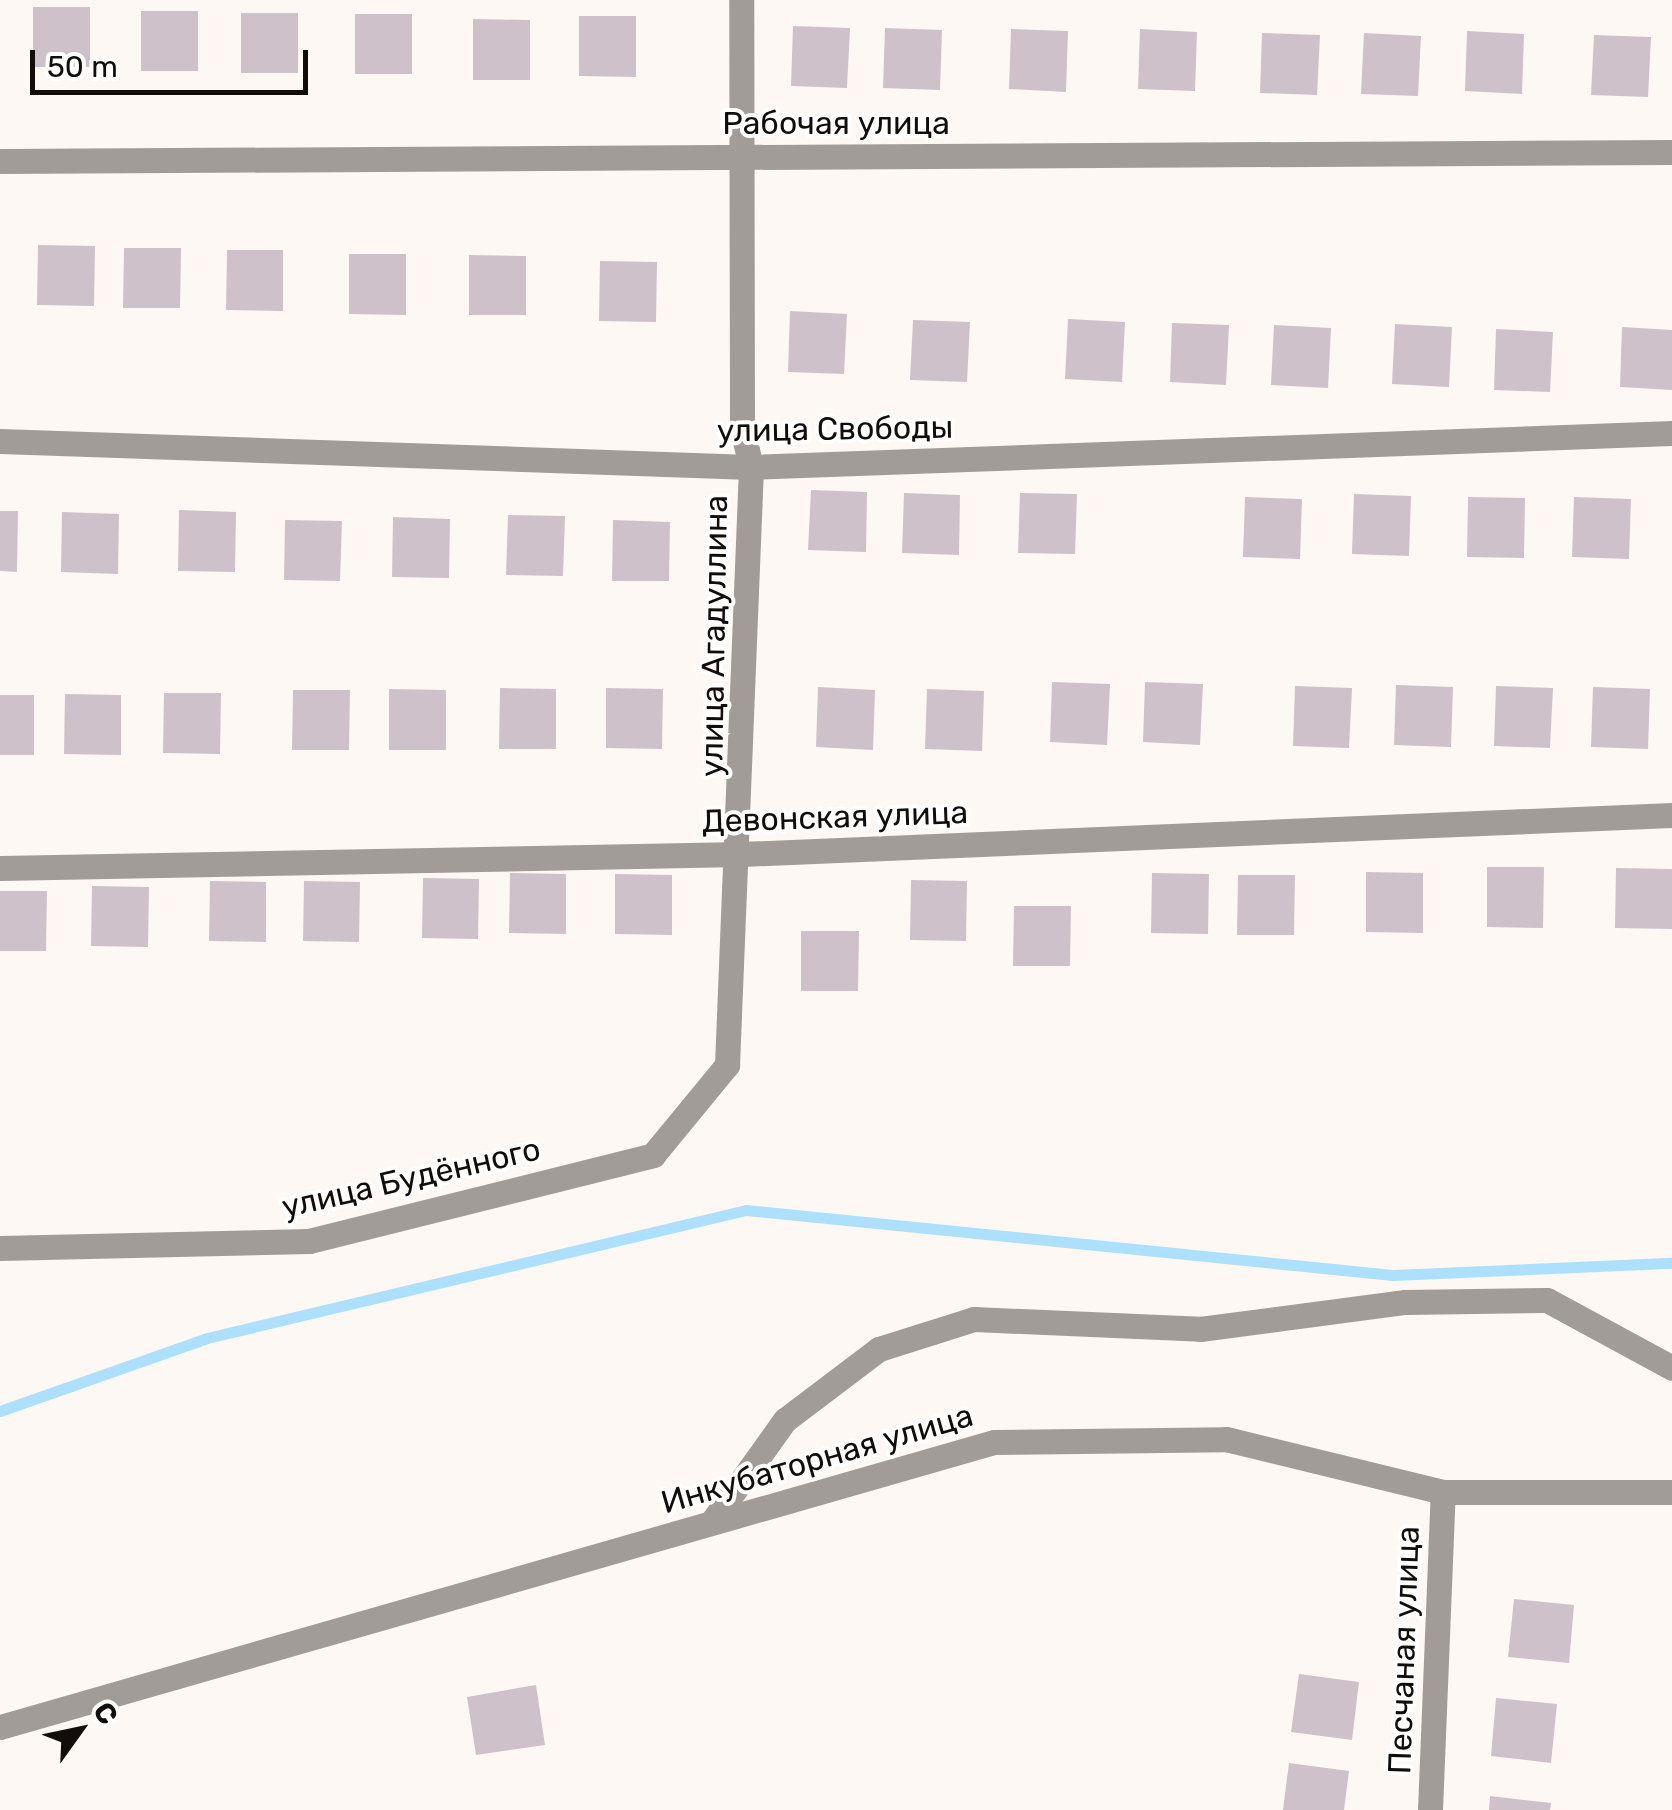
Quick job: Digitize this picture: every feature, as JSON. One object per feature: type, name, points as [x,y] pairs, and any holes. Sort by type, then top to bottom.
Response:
[{"type":"street","name":"улица Агадуллина","points":[[653,1155],[727,1066],[742,854],[750,467],[742,428],[746,156],[740,0]]},
{"type":"street","name":"Рабочая улица","points":[[0,161],[1672,152]]},
{"type":"street","name":"улица Свободы","points":[[0,441],[750,467],[1672,433]]},
{"type":"street","name":"Девонская улица","points":[[0,868],[742,854],[1672,815]]},
{"type":"street","name":"улица Будённого","points":[[0,1248],[310,1241],[653,1155]]},
{"type":"street","points":[[714,1519],[801,1408],[879,1349],[974,1320],[1200,1329],[1405,1302],[1547,1300],[1672,1368]]},
{"type":"street","name":"Инкубаторная улица","points":[[0,1727],[714,1519],[994,1442],[1226,1439],[1443,1492],[1672,1492]]},
{"type":"street","name":"Песчаная улица","points":[[1430,1810],[1443,1492]]},
{"type":"building","points":[[33,7],[90,7],[90,67],[33,67]]},
{"type":"building","points":[[141,11],[198,11],[198,71],[141,71]]},
{"type":"building","points":[[241,13],[298,13],[298,73],[241,73]]},
{"type":"building","points":[[355,14],[412,14],[412,74],[355,74]]},
{"type":"building","points":[[579,16],[636,16],[636,77],[579,76]]},
{"type":"building","points":[[473,19],[530,20],[530,80],[473,80]]},
{"type":"building","points":[[793,26],[850,28],[847,88],[791,86]]},
{"type":"building","points":[[885,28],[942,30],[940,90],[883,88]]},
{"type":"building","points":[[1011,29],[1068,31],[1066,92],[1009,89]]},
{"type":"building","points":[[1140,29],[1197,32],[1195,91],[1138,89]]},
{"type":"building","points":[[1467,31],[1524,34],[1522,94],[1465,91]]},
{"type":"building","points":[[1262,33],[1320,35],[1317,95],[1260,93]]},
{"type":"building","points":[[1364,33],[1421,36],[1418,96],[1361,94]]},
{"type":"building","points":[[1594,35],[1651,37],[1648,97],[1591,95]]},
{"type":"building","points":[[38,245],[95,246],[94,306],[37,305]]},
{"type":"building","points":[[124,248],[181,248],[180,308],[123,308]]},
{"type":"building","points":[[227,250],[283,250],[283,311],[226,310]]},
{"type":"building","points":[[349,254],[406,254],[406,315],[349,314]]},
{"type":"building","points":[[469,255],[526,256],[526,315],[469,315]]},
{"type":"building","points":[[600,261],[657,262],[656,322],[599,321]]},
{"type":"building","points":[[790,311],[847,314],[844,374],[788,372]]},
{"type":"building","points":[[1068,319],[1125,322],[1122,382],[1065,379]]},
{"type":"building","points":[[913,320],[970,322],[967,382],[910,380]]},
{"type":"building","points":[[1172,323],[1229,325],[1226,385],[1170,382]]},
{"type":"building","points":[[1395,324],[1452,327],[1449,387],[1392,384]]},
{"type":"building","points":[[1274,325],[1331,328],[1328,388],[1271,385]]},
{"type":"building","points":[[1622,327],[1672,330],[1672,390],[1620,387]]},
{"type":"building","points":[[1496,329],[1553,332],[1550,392],[1494,390]]},
{"type":"building","points":[[811,490],[867,492],[866,552],[808,550]]},
{"type":"building","points":[[904,493],[960,495],[959,555],[902,553]]},
{"type":"building","points":[[1020,493],[1077,494],[1075,554],[1018,553]]},
{"type":"building","points":[[1354,494],[1411,496],[1409,556],[1352,554]]},
{"type":"building","points":[[1245,497],[1302,499],[1300,559],[1243,557]]},
{"type":"building","points":[[1468,497],[1525,498],[1524,558],[1467,557]]},
{"type":"building","points":[[1574,497],[1631,499],[1629,559],[1572,557]]},
{"type":"building","points":[[179,510],[236,512],[235,572],[178,571]]},
{"type":"building","points":[[0,511],[18,511],[17,572],[0,571]]},
{"type":"building","points":[[62,512],[119,514],[118,574],[61,572]]},
{"type":"building","points":[[508,515],[565,516],[563,576],[506,575]]},
{"type":"building","points":[[393,517],[450,519],[449,578],[392,577]]},
{"type":"building","points":[[285,520],[342,521],[340,581],[284,580]]},
{"type":"building","points":[[613,520],[670,522],[669,581],[612,581]]},
{"type":"building","points":[[1052,682],[1110,684],[1107,745],[1050,742]]},
{"type":"building","points":[[1145,682],[1203,684],[1200,745],[1143,742]]},
{"type":"building","points":[[1396,685],[1453,687],[1451,747],[1394,745]]},
{"type":"building","points":[[1295,686],[1352,688],[1349,748],[1293,746]]},
{"type":"building","points":[[1496,686],[1553,688],[1550,748],[1494,746]]},
{"type":"building","points":[[818,687],[875,690],[873,750],[816,747]]},
{"type":"building","points":[[1593,687],[1650,689],[1648,749],[1591,747]]},
{"type":"building","points":[[500,688],[556,689],[556,749],[499,749]]},
{"type":"building","points":[[606,688],[663,689],[662,749],[606,748]]},
{"type":"building","points":[[389,689],[446,690],[446,750],[389,750]]},
{"type":"building","points":[[927,689],[984,691],[982,751],[925,749]]},
{"type":"building","points":[[293,690],[350,690],[349,750],[292,750]]},
{"type":"building","points":[[164,693],[221,693],[220,754],[163,753]]},
{"type":"building","points":[[65,694],[121,695],[121,755],[64,754]]},
{"type":"building","points":[[0,695],[34,695],[34,755],[0,755]]},
{"type":"building","points":[[1487,867],[1544,867],[1543,928],[1487,927]]},
{"type":"building","points":[[1616,868],[1672,869],[1672,929],[1615,928]]},
{"type":"building","points":[[1366,872],[1423,873],[1423,933],[1366,932]]},
{"type":"building","points":[[510,873],[566,874],[566,934],[509,933]]},
{"type":"building","points":[[1152,873],[1209,874],[1208,934],[1151,933]]},
{"type":"building","points":[[615,874],[672,875],[672,935],[615,934]]},
{"type":"building","points":[[1238,875],[1295,875],[1294,935],[1237,935]]},
{"type":"building","points":[[423,878],[479,879],[478,939],[422,938]]},
{"type":"building","points":[[911,880],[967,881],[966,941],[910,940]]},
{"type":"building","points":[[210,881],[266,882],[266,942],[209,941]]},
{"type":"building","points":[[304,881],[360,882],[359,942],[303,941]]},
{"type":"building","points":[[92,886],[149,887],[148,947],[91,946]]},
{"type":"building","points":[[0,891],[47,891],[46,951],[0,951]]},
{"type":"building","points":[[1014,906],[1071,906],[1070,966],[1013,966]]},
{"type":"building","points":[[801,931],[859,931],[858,991],[801,991]]},
{"type":"building","points":[[1514,1599],[1574,1605],[1569,1663],[1508,1657]]},
{"type":"building","points":[[1299,1674],[1359,1682],[1352,1740],[1291,1732]]},
{"type":"building","points":[[536,1685],[545,1745],[476,1755],[467,1697]]},
{"type":"building","points":[[1496,1698],[1557,1704],[1551,1763],[1491,1756]]},
{"type":"building","points":[[1289,1763],[1349,1771],[1344,1810],[1283,1810]]},
{"type":"building","points":[[1490,1796],[1551,1803],[1550,1810],[1489,1810]]},
{"type":"waterway","points":[[0,1411],[207,1338],[746,1210],[1393,1275],[1672,1263]]}]
